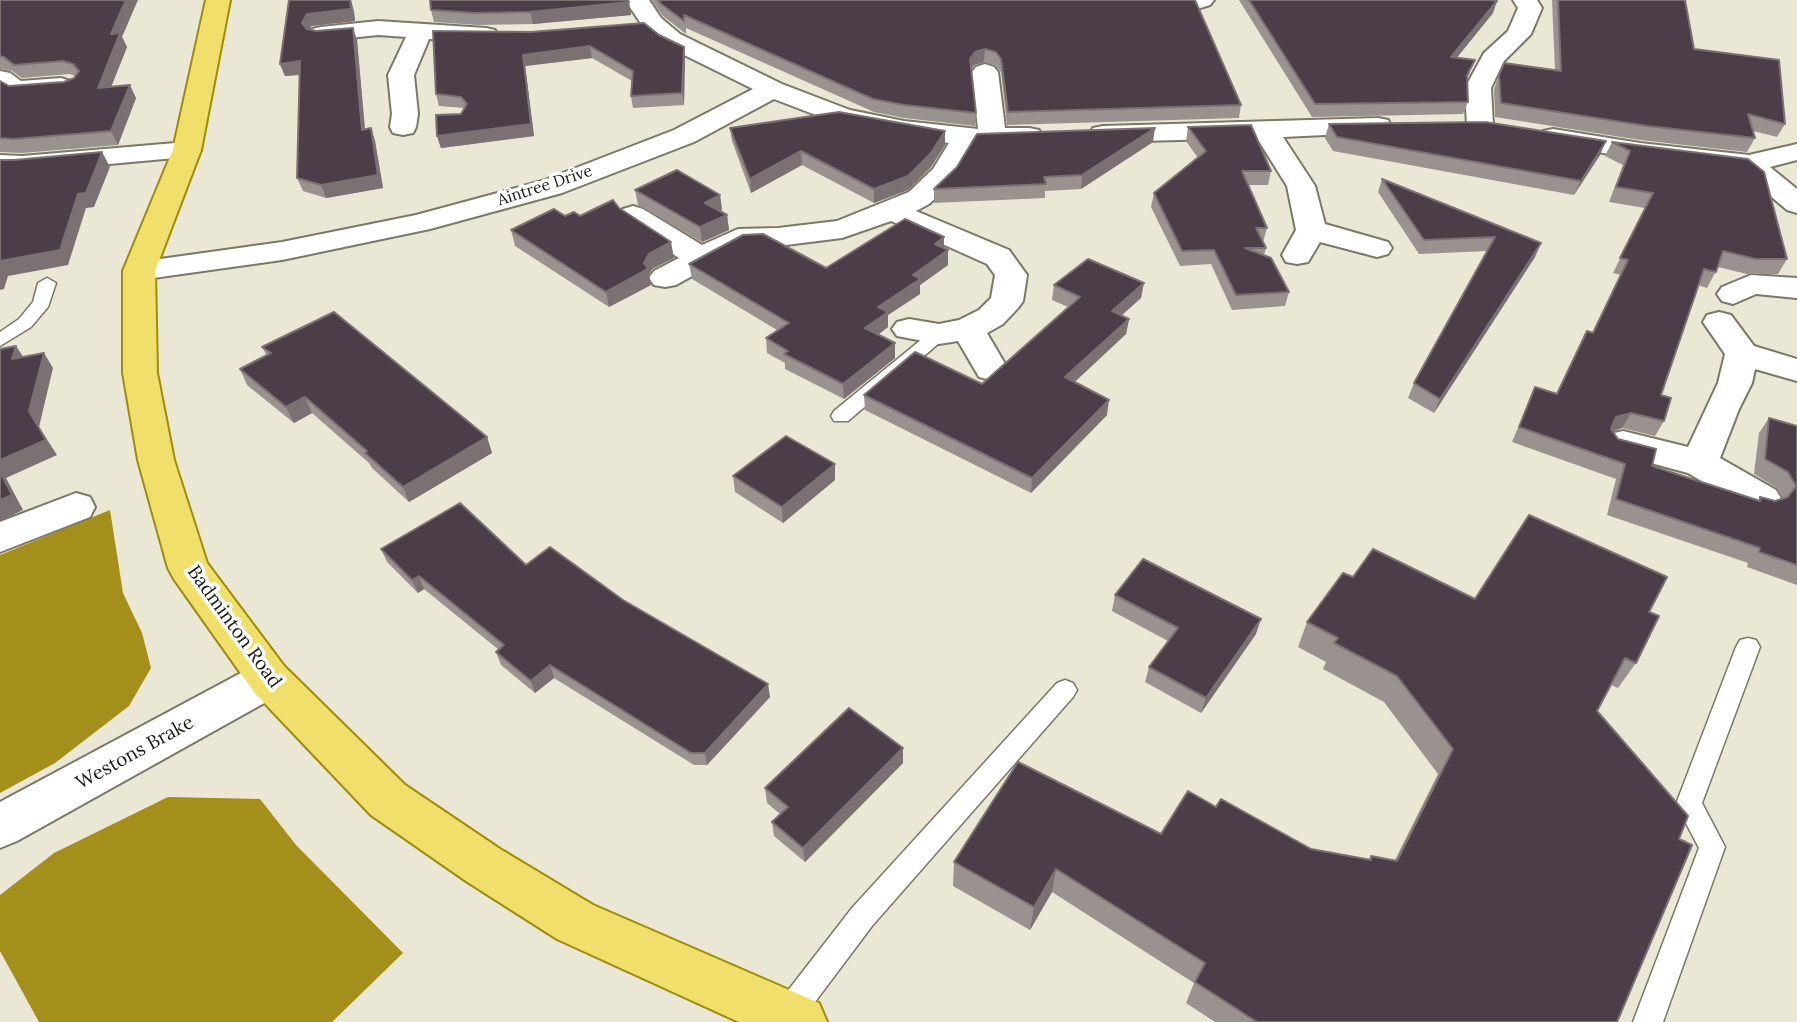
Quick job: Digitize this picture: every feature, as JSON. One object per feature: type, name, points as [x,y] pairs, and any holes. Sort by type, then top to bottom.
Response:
[{"type":"main road","name":"Badminton Road","points":[[218,0],[187,150],[139,271],[140,373],[156,460],[188,568],[269,679],[388,800],[575,922],[793,1019]]},
{"type":"street","points":[[637,0],[652,23],[671,39],[773,89],[843,116],[904,129],[980,137],[1399,126]]},
{"type":"street","points":[[1519,4],[1519,34],[1493,58],[1478,88],[1466,125],[1640,151],[1749,163],[1797,152]]},
{"type":"street","points":[[321,34],[377,19],[422,31],[505,35]]},
{"type":"street","points":[[627,25],[652,23]]},
{"type":"street","points":[[412,119],[401,75],[412,47],[422,31]]},
{"type":"street","points":[[665,278],[738,238],[778,237],[842,229],[919,198],[980,137],[985,72]]},
{"type":"street","points":[[6,88],[70,85]]},
{"type":"street","name":"Aintree Drive","points":[[139,271],[323,243],[419,223],[552,187],[684,136],[773,89]]},
{"type":"street","points":[[1264,128],[1301,186],[1304,243],[1377,248]]},
{"type":"street","points":[[0,163],[22,164],[187,150]]},
{"type":"street","points":[[1749,163],[1797,204]]},
{"type":"street","points":[[892,211],[998,257],[1012,275],[1007,301],[990,317],[939,331]]},
{"type":"street","points":[[633,215],[701,258]]},
{"type":"street","points":[[1700,463],[1721,409],[1735,383],[1742,354],[1726,308],[1751,284],[1797,288]]},
{"type":"street","points":[[939,331],[991,369]]},
{"type":"street","points":[[1742,354],[1797,370]]},
{"type":"street","points":[[1623,443],[1700,463],[1763,500]]},
{"type":"street","points":[[0,538],[76,507]]},
{"type":"street","name":"Westons Brake","points":[[0,826],[269,679]]},
{"type":"lane","points":[[0,340],[26,323],[42,303],[47,283]]},
{"type":"lane","points":[[841,416],[939,331]]},
{"type":"lane","points":[[1648,1022],[1712,847],[1689,804],[1748,647]]},
{"type":"lane","points":[[793,1019],[862,917],[1065,690]]},
{"type":"shaded area","points":[[110,510],[123,593],[142,633],[151,668],[129,706],[55,763],[0,793],[0,555]]},
{"type":"shaded area","points":[[168,797],[260,799],[296,845],[403,953],[332,1022],[39,1022],[0,951],[0,895],[54,853]]},
{"type":"building","points":[[0,0],[126,0],[111,34],[120,33],[98,88],[130,85],[111,131],[0,138],[0,81],[9,86],[64,82],[74,78],[79,71],[73,64],[63,61],[14,65],[0,56]]},
{"type":"building","points":[[289,0],[350,0],[351,9],[307,14],[302,23],[307,29],[316,31],[353,28],[362,130],[371,128],[378,175],[321,185],[297,178],[300,61],[280,64]]},
{"type":"building","points":[[430,0],[629,2],[530,12],[475,13],[431,10]]},
{"type":"building","points":[[658,0],[1195,0],[1241,105],[1008,112],[1001,59],[996,52],[985,49],[975,52],[970,59],[976,113],[904,105],[873,99],[684,15],[684,21]]},
{"type":"building","points":[[1249,0],[1497,1],[1451,57],[1475,60],[1467,75],[1468,102],[1315,104]]},
{"type":"building","points":[[1558,0],[1685,0],[1694,49],[1779,60],[1785,124],[1748,114],[1755,138],[1647,126],[1501,103],[1499,75],[1504,63],[1561,71]]},
{"type":"building","points":[[644,23],[659,35],[684,47],[682,93],[631,96],[633,71],[590,46],[523,55],[531,124],[437,136],[436,115],[461,114],[467,104],[461,97],[436,94],[433,31],[531,32]]},
{"type":"building","points":[[839,112],[945,131],[931,153],[908,176],[874,189],[801,151],[750,179],[730,128]]},
{"type":"building","points":[[1485,122],[1606,141],[1581,181],[1337,137],[1329,124]]},
{"type":"building","points":[[1251,125],[1271,171],[1242,171],[1267,228],[1256,228],[1266,248],[1245,248],[1271,258],[1289,292],[1236,295],[1214,250],[1182,251],[1154,193],[1206,151],[1188,127]]},
{"type":"building","points":[[1155,128],[1082,175],[1044,177],[1046,184],[934,189],[957,167],[977,134]]},
{"type":"building","points":[[1612,142],[1748,159],[1764,172],[1787,259],[1756,259],[1723,251],[1716,272],[1704,269],[1661,395],[1671,398],[1664,421],[1631,413],[1616,417],[1611,429],[1618,439],[1656,449],[1652,466],[1760,501],[1760,497],[1775,501],[1788,497],[1796,486],[1788,472],[1765,459],[1769,418],[1797,426],[1797,565],[1759,552],[1760,548],[1616,499],[1625,464],[1519,427],[1535,387],[1557,394],[1587,331],[1593,333],[1628,260],[1620,258],[1653,193],[1616,187],[1630,151]]},
{"type":"building","points":[[102,152],[86,193],[78,194],[60,250],[0,261],[0,160]]},
{"type":"building","points":[[677,170],[720,195],[705,203],[727,215],[700,227],[635,190]]},
{"type":"building","points":[[1382,179],[1541,243],[1440,399],[1414,383],[1495,237],[1424,240]]},
{"type":"building","points":[[613,200],[619,208],[671,242],[649,254],[644,263],[648,269],[606,292],[511,230],[554,209],[565,216],[574,212],[580,216]]},
{"type":"building","points":[[905,219],[944,237],[935,244],[948,250],[913,275],[920,279],[878,307],[888,312],[865,328],[895,343],[843,384],[784,354],[788,351],[766,338],[789,323],[689,264],[743,235],[763,234],[826,268]]},
{"type":"building","points":[[1088,259],[1144,283],[1112,311],[1129,319],[1065,377],[1109,400],[1032,478],[864,395],[915,352],[982,384],[1080,297],[1054,285]]},
{"type":"building","points":[[334,312],[487,437],[403,487],[365,453],[367,451],[305,397],[286,407],[240,369],[271,353],[262,347]]},
{"type":"building","points":[[16,346],[12,359],[44,353],[29,411],[46,440],[0,460],[0,349]]},
{"type":"building","points":[[786,436],[835,464],[782,507],[733,476]]},
{"type":"building","points":[[0,472],[12,495],[0,500]]},
{"type":"building","points":[[460,503],[526,565],[550,547],[623,600],[768,684],[705,753],[691,753],[550,665],[531,681],[496,652],[504,645],[419,576],[412,580],[381,549]]},
{"type":"building","points":[[1529,515],[1667,577],[1649,612],[1659,616],[1636,663],[1625,658],[1597,711],[1688,816],[1679,839],[1692,845],[1617,1022],[1257,1022],[1195,982],[1205,963],[1056,869],[1034,907],[954,862],[1018,762],[1161,834],[1188,791],[1216,807],[1221,799],[1311,849],[1371,860],[1371,856],[1397,861],[1453,749],[1397,676],[1334,643],[1338,638],[1307,622],[1343,573],[1353,577],[1373,549],[1475,599]]},
{"type":"building","points":[[1143,559],[1261,619],[1206,698],[1149,667],[1178,628],[1115,595]]},
{"type":"building","points":[[849,708],[903,748],[803,848],[772,822],[788,807],[765,788]]}]
